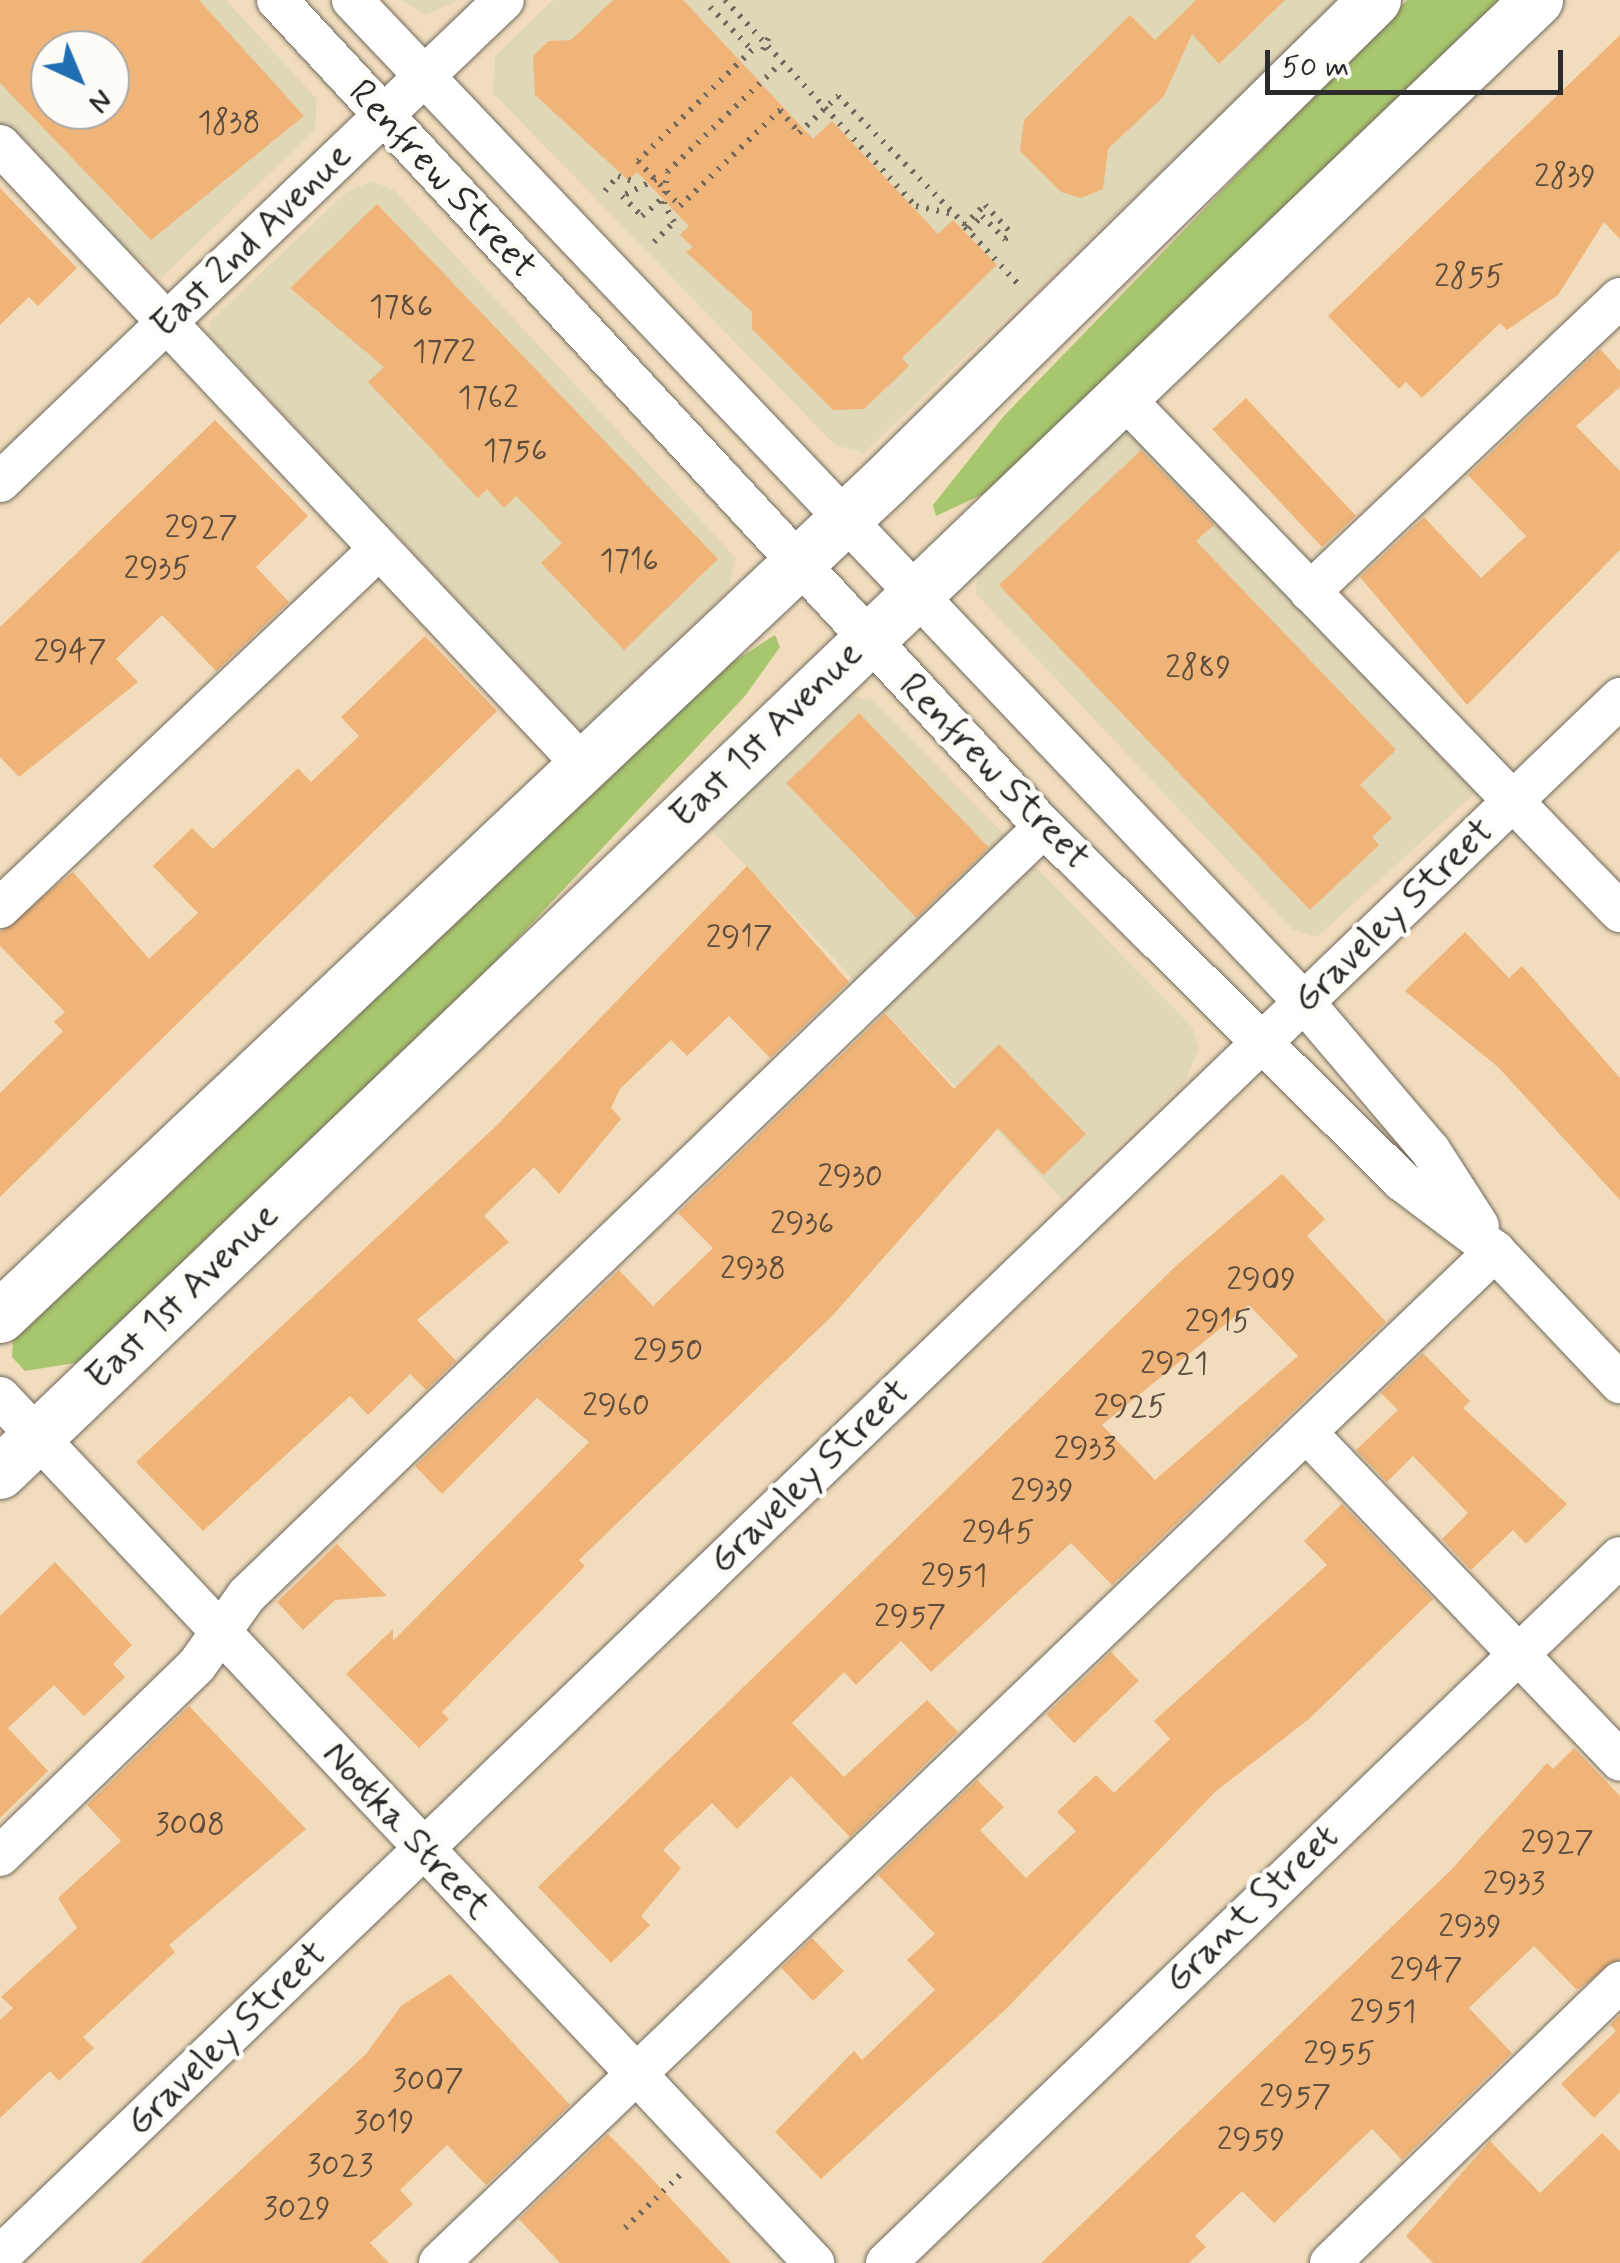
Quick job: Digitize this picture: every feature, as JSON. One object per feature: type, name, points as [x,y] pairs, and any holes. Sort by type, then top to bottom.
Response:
[{"type":"main road","points":[[0,1317],[581,763],[844,520],[1375,0]]},
{"type":"main road","name":"East 1st Avenue","points":[[0,1473],[1537,0]]},
{"type":"street","name":"Renfrew Street","points":[[278,0],[382,117],[1044,827],[1259,1044],[1402,1181],[1495,1251],[1620,1382]]},
{"type":"street","name":"Renfrew Street","points":[[352,0],[426,74],[912,595],[1303,1001],[1430,1150],[1495,1251]]},
{"type":"street","name":"East 2nd Avenue","points":[[0,482],[504,0]]},
{"type":"street","points":[[0,145],[376,552],[581,763]]},
{"type":"street","points":[[1310,592],[1620,298]]},
{"type":"street","points":[[1124,397],[1620,912]]},
{"type":"street","points":[[0,908],[376,552]]},
{"type":"street","name":"Graveley Street","points":[[0,2256],[1620,698]]},
{"type":"street","points":[[0,1856],[220,1633],[247,1595],[1044,827]]},
{"type":"street","points":[[439,2263],[1495,1251]]},
{"type":"street","name":"Nootka Street","points":[[0,1397],[814,2263]]},
{"type":"street","points":[[1306,1432],[1521,1650],[1620,1760]]},
{"type":"street","name":"Grant Street","points":[[886,2263],[1620,1556]]},
{"type":"street","points":[[1330,2263],[1620,1982]]},
{"type":"path","points":[[725,0],[763,50],[916,206],[952,212],[1022,288]]},
{"type":"path","points":[[710,7],[752,50],[638,161],[680,206],[780,110],[799,133],[838,96],[917,175],[956,215],[969,228],[982,216],[1005,239],[1012,234],[985,205],[974,215],[964,225]]},
{"type":"path","points":[[763,50],[770,34]]},
{"type":"path","points":[[662,185],[642,179],[622,196],[642,216],[662,185],[778,65]]},
{"type":"path","points":[[644,179],[625,196],[640,212],[690,153]]},
{"type":"path","points":[[605,191],[618,176],[662,185]]},
{"type":"path","points":[[654,242],[674,222],[662,185]]},
{"type":"path","points":[[626,2228],[708,2149]]},
{"type":"shaded area","points":[[64,0],[226,0],[317,99],[315,130],[161,278],[0,145],[0,61],[30,32],[30,130],[130,130],[130,30],[33,30]]},
{"type":"shaded area","points":[[402,0],[459,0],[426,15]]},
{"type":"shaded area","points":[[553,0],[1342,0],[864,453],[835,445],[493,93],[495,56]]},
{"type":"shaded area","points":[[373,181],[395,191],[736,558],[728,590],[581,732],[208,334],[210,321],[348,191]]},
{"type":"shaded area","points":[[1122,425],[1467,771],[1475,793],[1317,937],[1292,929],[976,594],[978,568]]},
{"type":"shaded area","points":[[849,695],[874,701],[1192,1027],[1199,1047],[1185,1082],[1062,1199],[706,824]]},
{"type":"green space","points":[[1407,0],[1507,0],[988,492],[936,516],[933,505],[1003,417]]},
{"type":"green space","points":[[775,635],[780,647],[745,696],[500,957],[81,1362],[25,1371],[12,1357],[13,1338],[695,686]]},
{"type":"building","points":[[0,0],[199,0],[304,116],[151,240],[45,130],[130,130],[130,30],[30,30],[30,114],[0,83]]},
{"type":"building","points":[[613,0],[683,0],[813,139],[832,121],[938,234],[953,220],[997,265],[902,358],[909,366],[864,409],[833,410],[752,329],[752,312],[686,252],[693,247],[680,235],[689,226],[637,172],[628,180],[535,95],[533,56],[549,41],[571,40]]},
{"type":"building","points":[[1196,0],[1285,0],[1219,64],[1192,34],[1164,96],[1108,149],[1103,189],[1081,198],[1061,192],[1020,151],[1024,120],[1130,15],[1155,40]]},
{"type":"building","points":[[1620,35],[1620,239],[1604,222],[1558,295],[1507,330],[1500,323],[1422,398],[1406,382],[1399,389],[1328,316]]},
{"type":"building","points":[[0,188],[77,268],[38,306],[29,297],[0,325]]},
{"type":"building","points":[[377,204],[718,559],[624,650],[541,563],[562,543],[516,496],[504,508],[487,489],[478,498],[368,382],[384,367],[290,288]]},
{"type":"building","points":[[1600,349],[1620,371],[1620,387],[1576,426],[1620,471],[1620,550],[1467,705],[1360,577],[1424,517],[1481,578],[1526,536],[1468,475]]},
{"type":"building","points":[[1246,398],[1356,516],[1322,547],[1212,429]]},
{"type":"building","points":[[215,420],[308,516],[256,567],[289,602],[216,671],[162,615],[116,659],[138,682],[19,777],[0,757],[0,627]]},
{"type":"building","points":[[1141,450],[1214,525],[1196,541],[1396,750],[1360,785],[1392,818],[1372,837],[1379,845],[1310,910],[999,585]]},
{"type":"building","points":[[425,636],[497,711],[0,1197],[0,1093],[63,1031],[54,1022],[65,1012],[0,946],[0,932],[73,872],[149,959],[198,913],[153,866],[192,828],[213,849],[298,768],[311,782],[359,736],[341,717]]},
{"type":"building","points":[[859,713],[989,848],[916,918],[786,783]]},
{"type":"building","points":[[747,866],[849,982],[770,1058],[729,1016],[687,1056],[671,1040],[620,1089],[611,1108],[621,1119],[559,1194],[534,1167],[484,1216],[509,1242],[417,1320],[456,1361],[426,1390],[410,1374],[368,1415],[350,1396],[203,1531],[136,1462],[495,1127]]},
{"type":"building","points":[[1465,932],[1509,978],[1522,966],[1620,1078],[1620,1200],[1498,1067],[1405,991]]},
{"type":"building","points":[[885,1013],[954,1089],[999,1044],[1086,1134],[1043,1175],[998,1128],[833,1315],[579,1560],[585,1566],[442,1712],[449,1719],[419,1748],[346,1674],[393,1629],[393,1641],[589,1442],[537,1398],[442,1494],[415,1466],[619,1270],[653,1306],[713,1248],[678,1213]]},
{"type":"building","points":[[1282,1174],[1325,1219],[1307,1236],[1386,1322],[1112,1585],[1071,1543],[931,1672],[901,1641],[856,1685],[844,1672],[792,1723],[844,1777],[927,1700],[958,1732],[850,1837],[791,1776],[737,1829],[712,1803],[663,1850],[681,1868],[641,1916],[650,1925],[611,1963],[538,1887],[1178,1264]],"holes":[[[1249,1305],[1298,1356],[1155,1480],[1102,1425]]]},
{"type":"building","points":[[1423,1353],[1470,1401],[1463,1408],[1567,1504],[1526,1544],[1513,1530],[1471,1570],[1442,1539],[1468,1513],[1413,1456],[1387,1482],[1356,1450],[1398,1410],[1381,1393]]},
{"type":"building","points":[[1342,1504],[1433,1599],[1309,1719],[1215,1792],[1007,2008],[821,2179],[775,2132],[854,2051],[862,2060],[935,1990],[907,1960],[935,1934],[878,1875],[977,1780],[1004,1807],[980,1830],[1026,1878],[1076,1831],[1057,1812],[1096,1775],[1114,1793],[1170,1739],[1154,1721],[1327,1565],[1304,1541]]},
{"type":"building","points":[[337,1544],[387,1596],[335,1600],[303,1630],[277,1602]]},
{"type":"building","points":[[55,1562],[132,1645],[113,1664],[125,1677],[84,1716],[54,1685],[8,1728],[48,1771],[0,1818],[0,1616]]},
{"type":"building","points":[[1111,1652],[1139,1681],[1074,1743],[1046,1715]]},
{"type":"building","points":[[189,1706],[306,1829],[169,1945],[175,1952],[83,2037],[94,2048],[59,2081],[50,2071],[0,2118],[0,2020],[13,2008],[1,1997],[77,1928],[58,1898],[121,1841],[87,1805]]},
{"type":"building","points":[[1574,1748],[1620,1796],[1620,1959],[1577,1990],[1534,1946],[1469,2008],[1512,2053],[1402,2160],[1372,2129],[1274,2223],[1242,2191],[1195,2236],[1206,2247],[1189,2263],[1041,2263],[1452,1869],[1547,1763],[1553,1769]]},
{"type":"building","points":[[812,1938],[844,1971],[813,2001],[781,1968]]},
{"type":"building","points":[[450,1974],[570,2105],[486,2185],[447,2145],[400,2190],[413,2204],[370,2243],[389,2263],[140,2263],[366,2054],[401,2006]]},
{"type":"building","points":[[1620,2015],[1620,2092],[1594,2118],[1561,2084],[1616,2031],[1610,2025]]},
{"type":"building","points":[[1602,2133],[1620,2151],[1620,2263],[1433,2263],[1406,2236],[1490,2141],[1540,2193]]},
{"type":"building","points":[[608,2134],[731,2263],[560,2263],[519,2219]]}]
